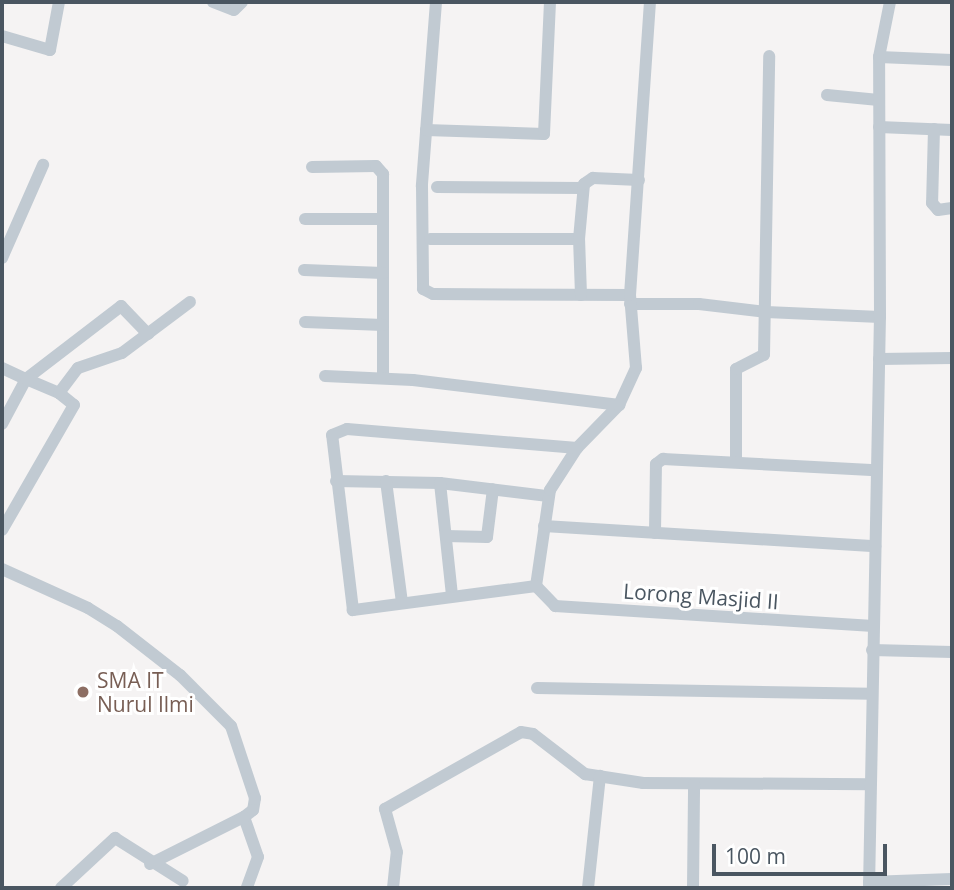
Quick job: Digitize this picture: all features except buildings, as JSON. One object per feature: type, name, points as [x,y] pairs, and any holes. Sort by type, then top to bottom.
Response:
[{"type":"street","points":[[2,36],[52,48],[59,2]]},
{"type":"street","points":[[213,2],[234,10],[242,2]]},
{"type":"street","points":[[436,2],[426,130],[424,291],[581,295],[766,312],[880,317]]},
{"type":"street","points":[[426,130],[544,134],[551,2]]},
{"type":"street","points":[[577,448],[339,429],[332,435],[351,607],[361,610],[536,586],[548,496],[577,448],[619,405],[636,368],[630,300],[650,2]]},
{"type":"street","points":[[890,2],[879,57],[880,317],[869,885],[952,879]]},
{"type":"street","points":[[736,463],[736,369],[764,355],[769,56]]},
{"type":"street","points":[[879,57],[952,60]]},
{"type":"street","points":[[827,95],[879,100]]},
{"type":"street","points":[[879,127],[952,130]]},
{"type":"street","points":[[934,130],[932,204],[938,210],[952,208]]},
{"type":"street","points":[[2,257],[43,165]]},
{"type":"street","points":[[312,167],[379,168],[383,219],[383,377]]},
{"type":"street","points":[[437,187],[582,188],[593,178],[639,180]]},
{"type":"street","points":[[581,295],[579,239],[582,188]]},
{"type":"street","points":[[305,219],[383,219]]},
{"type":"street","points":[[430,239],[579,239]]},
{"type":"street","points":[[304,270],[383,273]]},
{"type":"street","points":[[59,393],[78,368],[117,356],[190,302]]},
{"type":"street","points":[[2,424],[26,379],[120,306],[148,334]]},
{"type":"street","points":[[305,323],[383,325]]},
{"type":"street","points":[[879,359],[952,358]]},
{"type":"street","points":[[2,368],[59,393],[74,408],[2,530]]},
{"type":"street","points":[[324,376],[383,377],[619,405]]},
{"type":"street","points":[[655,533],[660,460],[876,470]]},
{"type":"street","points":[[336,481],[440,483],[548,496]]},
{"type":"street","points":[[386,481],[402,603]]},
{"type":"street","points":[[440,483],[452,596]]},
{"type":"street","points":[[446,536],[487,537],[493,489]]},
{"type":"street","points":[[544,526],[875,546]]},
{"type":"street","points":[[2,569],[88,608],[117,626],[180,675],[226,720],[237,736],[255,798],[253,810],[150,864]]},
{"type":"street","name":"Lorong Masjid II","points":[[536,586],[555,606],[873,626]]},
{"type":"street","points":[[872,650],[952,652]]},
{"type":"street","points":[[537,688],[871,694]]},
{"type":"street","points":[[393,888],[397,852],[385,809],[513,736],[530,732],[578,771],[600,776],[694,784],[869,784]]},
{"type":"street","points":[[588,888],[600,776]]},
{"type":"street","points":[[693,888],[694,784]]},
{"type":"street","points":[[244,817],[258,857],[247,888]]},
{"type":"street","points":[[61,888],[112,839],[120,840],[150,864],[183,881]]},
{"type":"place","name":"SMA IT Nurul Ilmi","points":[[83,692]]}]
